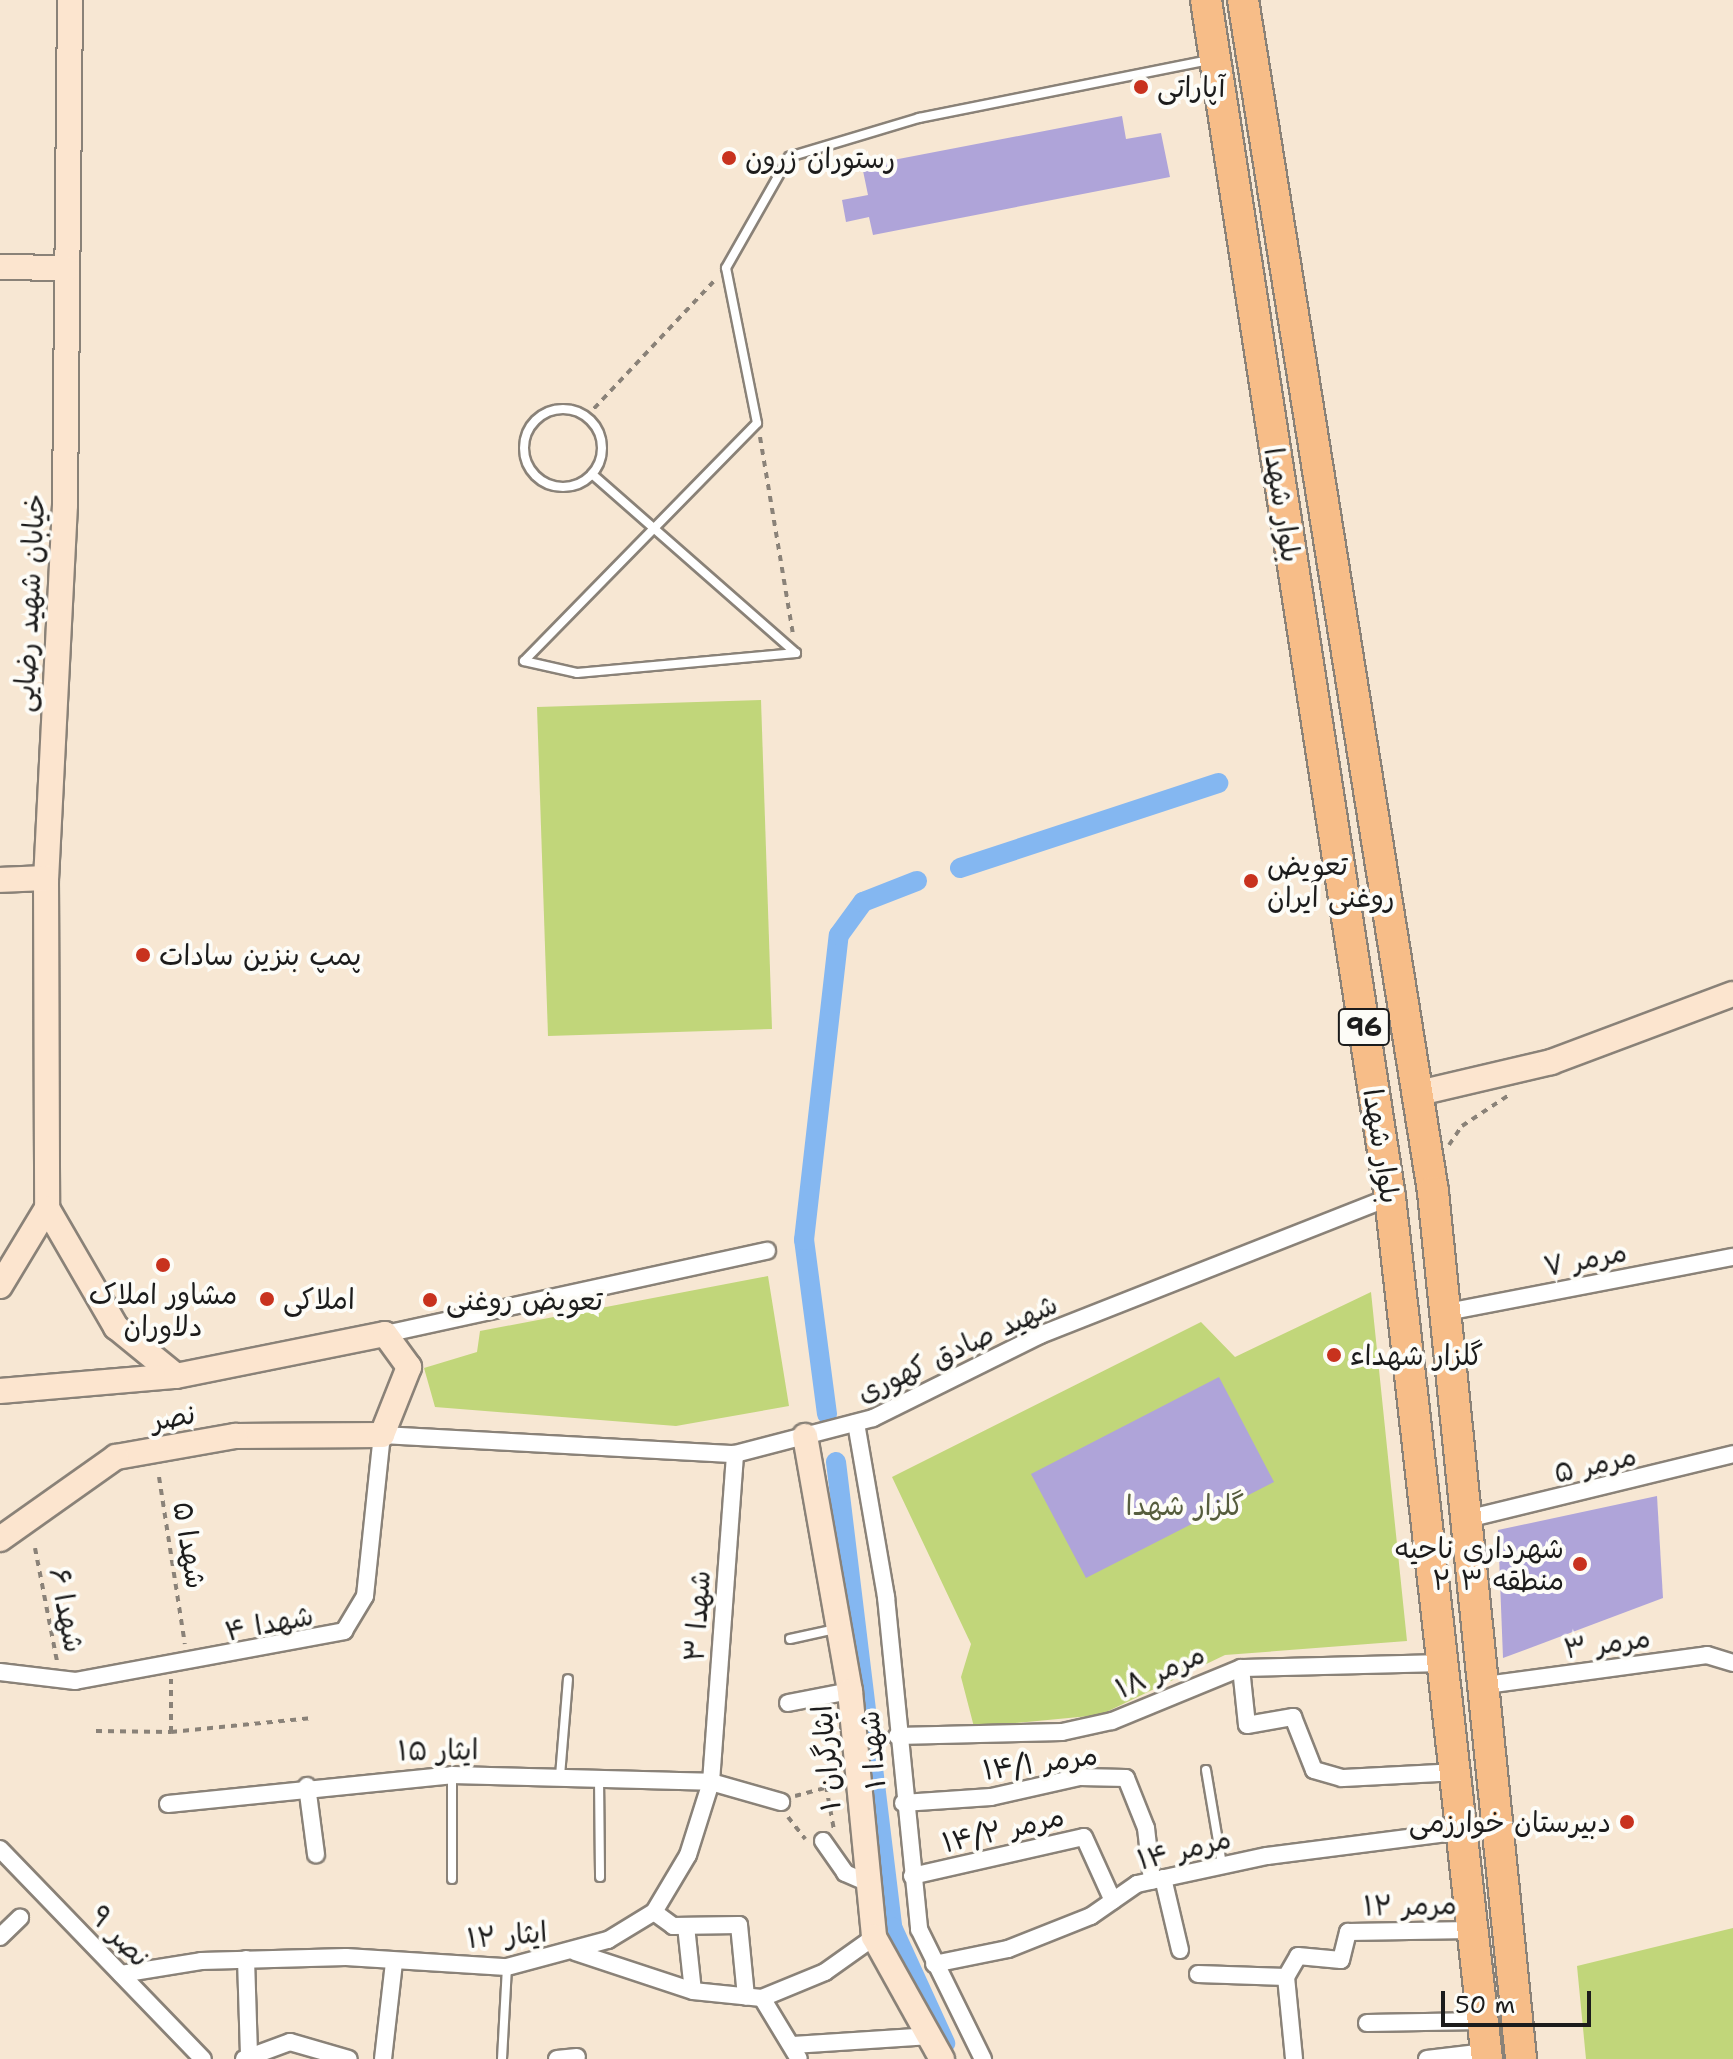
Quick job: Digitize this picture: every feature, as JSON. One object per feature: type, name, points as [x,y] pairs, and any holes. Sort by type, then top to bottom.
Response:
[{"type":"highway","name":"بلوار شهدا","points":[[1206,0],[1390,1197],[1487,2055]]},
{"type":"highway","name":"بلوار شهدا","points":[[1243,0],[1419,1093],[1447,1312],[1521,2059]]},
{"type":"highway","points":[[1253,306],[1275,312],[1289,299]]},
{"type":"highway","points":[[1266,395],[1280,382],[1303,385]]},
{"type":"street","name":"خیابان شهید رضایی","points":[[70,0],[65,505],[46,878],[47,1208],[116,1327],[176,1376]]},
{"type":"street","points":[[0,267],[67,268]]},
{"type":"street","points":[[0,880],[46,878]]},
{"type":"street","points":[[1419,1093],[1551,1062],[1733,994]]},
{"type":"street","name":"شهید صادق کهوری","points":[[382,1435],[735,1454],[856,1423],[1040,1335],[1390,1197]]},
{"type":"street","points":[[0,1286],[47,1208]]},
{"type":"street","points":[[0,1391],[176,1376],[767,1251]]},
{"type":"street","name":"مرمر ۷","points":[[1447,1312],[1733,1257]]},
{"type":"street","points":[[382,1435],[409,1377],[403,1350],[385,1334]]},
{"type":"street","name":"شهدا ۱","points":[[856,1423],[886,1597],[903,1803],[919,1929],[983,2059]]},
{"type":"street","name":"نصر","points":[[0,1539],[116,1457],[235,1436],[382,1435]]},
{"type":"street","name":"شهدا ۴","points":[[0,1672],[61,1679],[180,1667],[328,1639],[356,1621],[382,1435]]},
{"type":"street","name":"ایثارگران ۱","points":[[805,1436],[850,1691],[874,1937],[942,2059]]},
{"type":"street","name":"شهدا ۳","points":[[654,1912],[688,1855],[711,1782],[735,1454]]},
{"type":"street","name":"مرمر ۵","points":[[1467,1519],[1733,1454]]},
{"type":"street","name":"مرمر ۳","points":[[1486,1685],[1707,1655],[1733,1663]]},
{"type":"street","name":"مرمر ۱۸","points":[[897,1736],[1062,1732],[1112,1721],[1241,1668],[1445,1663]]},
{"type":"street","points":[[1241,1668],[1247,1725],[1293,1717],[1314,1770],[1342,1778],[1455,1772]]},
{"type":"street","points":[[788,1703],[850,1691]]},
{"type":"street","name":"ایثار ۱۵","points":[[168,1804],[307,1786],[452,1775],[711,1782],[781,1802]]},
{"type":"street","name":"مرمر ۱۴/۱","points":[[903,1803],[991,1797],[1080,1777],[1126,1778],[1146,1828],[1157,1879]]},
{"type":"street","points":[[307,1786],[316,1854]]},
{"type":"street","name":"مرمر ۱۴","points":[[934,1964],[1008,1949],[1157,1879],[1222,1865],[1462,1831]]},
{"type":"street","name":"مرمر ۱۴/۲","points":[[912,1876],[1084,1837],[1113,1901]]},
{"type":"street","points":[[823,1841],[845,1873],[868,1883]]},
{"type":"street","name":"نصر ۹","points":[[0,1849],[203,2059]]},
{"type":"street","points":[[1157,1879],[1180,1950]]},
{"type":"street","points":[[575,1952],[654,1912],[686,1926],[739,1925],[754,1998],[796,2052],[931,2036]]},
{"type":"street","points":[[0,1937],[20,1918]]},
{"type":"street","points":[[686,1926],[693,1991]]},
{"type":"street","name":"مرمر ۱۲","points":[[1286,1977],[1298,1956],[1341,1960],[1348,1932],[1472,1930]]},
{"type":"street","name":"ایثار ۱۲","points":[[121,1974],[246,1959],[507,1967],[575,1952],[693,1991],[754,1998],[825,1972],[874,1937]]},
{"type":"street","points":[[246,1959],[246,2057],[290,2042],[349,2059]]},
{"type":"street","points":[[383,2059],[394,1962]]},
{"type":"street","points":[[1198,1974],[1286,1977],[1294,2059]]},
{"type":"street","points":[[1367,2023],[1482,2021]]},
{"type":"street","points":[[1427,2059],[1487,2055]]},
{"type":"street","points":[[557,2059],[577,2057]]},
{"type":"lane","points":[[796,653],[577,673],[524,661],[648,527],[757,423],[726,268],[789,157],[919,118],[1215,59]]},
{"type":"lane","points":[[549,411],[586,417],[602,451],[592,474],[570,487],[545,483],[524,452],[530,427],[549,411]]},
{"type":"lane","points":[[592,474],[648,527],[796,653]]},
{"type":"lane","points":[[790,1639],[840,1628]]},
{"type":"lane","points":[[560,1776],[568,1679]]},
{"type":"lane","points":[[1206,1770],[1222,1865]]},
{"type":"lane","points":[[452,1775],[452,1879]]},
{"type":"lane","points":[[599,1778],[600,1877]]},
{"type":"lane","points":[[502,2059],[507,1967]]},
{"type":"path","points":[[586,417],[726,268]]},
{"type":"path","points":[[757,423],[796,653]]},
{"type":"path","points":[[1444,1154],[1462,1126],[1519,1087]]},
{"type":"path","name":"شهدا ۵","points":[[159,1477],[180,1667],[171,1732]]},
{"type":"path","name":"شهدا ۶","points":[[35,1548],[61,1679]]},
{"type":"path","points":[[96,1731],[171,1732],[312,1718]]},
{"type":"path","points":[[826,1786],[836,1828],[823,1841],[810,1844],[781,1802],[826,1786],[859,1781]]},
{"type":"green space","points":[[761,700],[772,1029],[548,1036],[537,707]]},
{"type":"green space","points":[[768,1276],[789,1406],[676,1426],[435,1407],[424,1368],[477,1352],[480,1331]]},
{"type":"green space","name":"گلزار شهدا","points":[[1371,1292],[1407,1641],[1225,1655],[1100,1715],[974,1727],[961,1677],[971,1644],[892,1477],[1201,1322],[1235,1357]]},
{"type":"green space","points":[[1733,1928],[1733,2059],[1586,2059],[1577,1966]]},
{"type":"building","points":[[1122,116],[1126,139],[1161,133],[1170,177],[873,235],[869,217],[846,222],[842,200],[868,195],[862,166]]},
{"type":"building","points":[[1219,1377],[1274,1482],[1086,1578],[1031,1474]]},
{"type":"building","name":"شهرداری ناحیه ۲ منطقه ۳","points":[[1657,1496],[1663,1598],[1503,1658],[1498,1530]]},
{"type":"waterway","points":[[960,868],[1218,783]]},
{"type":"waterway","points":[[827,1414],[804,1240],[839,935],[863,902],[917,881]]},
{"type":"waterway","points":[[836,1462],[892,1927],[945,2043]]},
{"type":"place","name":"آپاراتی","points":[[1141,87]]},
{"type":"place","name":"رستوران زرون","points":[[729,158]]},
{"type":"place","name":"تعویض روغنی ایران","points":[[1251,881]]},
{"type":"place","name":"پمپ بنزین سادات","points":[[143,955]]},
{"type":"place","name":"مشاور املاک دلاوران","points":[[163,1265]]},
{"type":"place","name":"املاکی","points":[[267,1299]]},
{"type":"place","name":"تعویض روغنی","points":[[430,1300]]},
{"type":"place","name":"گلزار شهداء","points":[[1334,1355]]},
{"type":"place","name":"شهرداری ناحیه ۲ منطقه ۳","points":[[1580,1564]]},
{"type":"place","name":"دبیرستان خوارزمی","points":[[1627,1822]]}]
